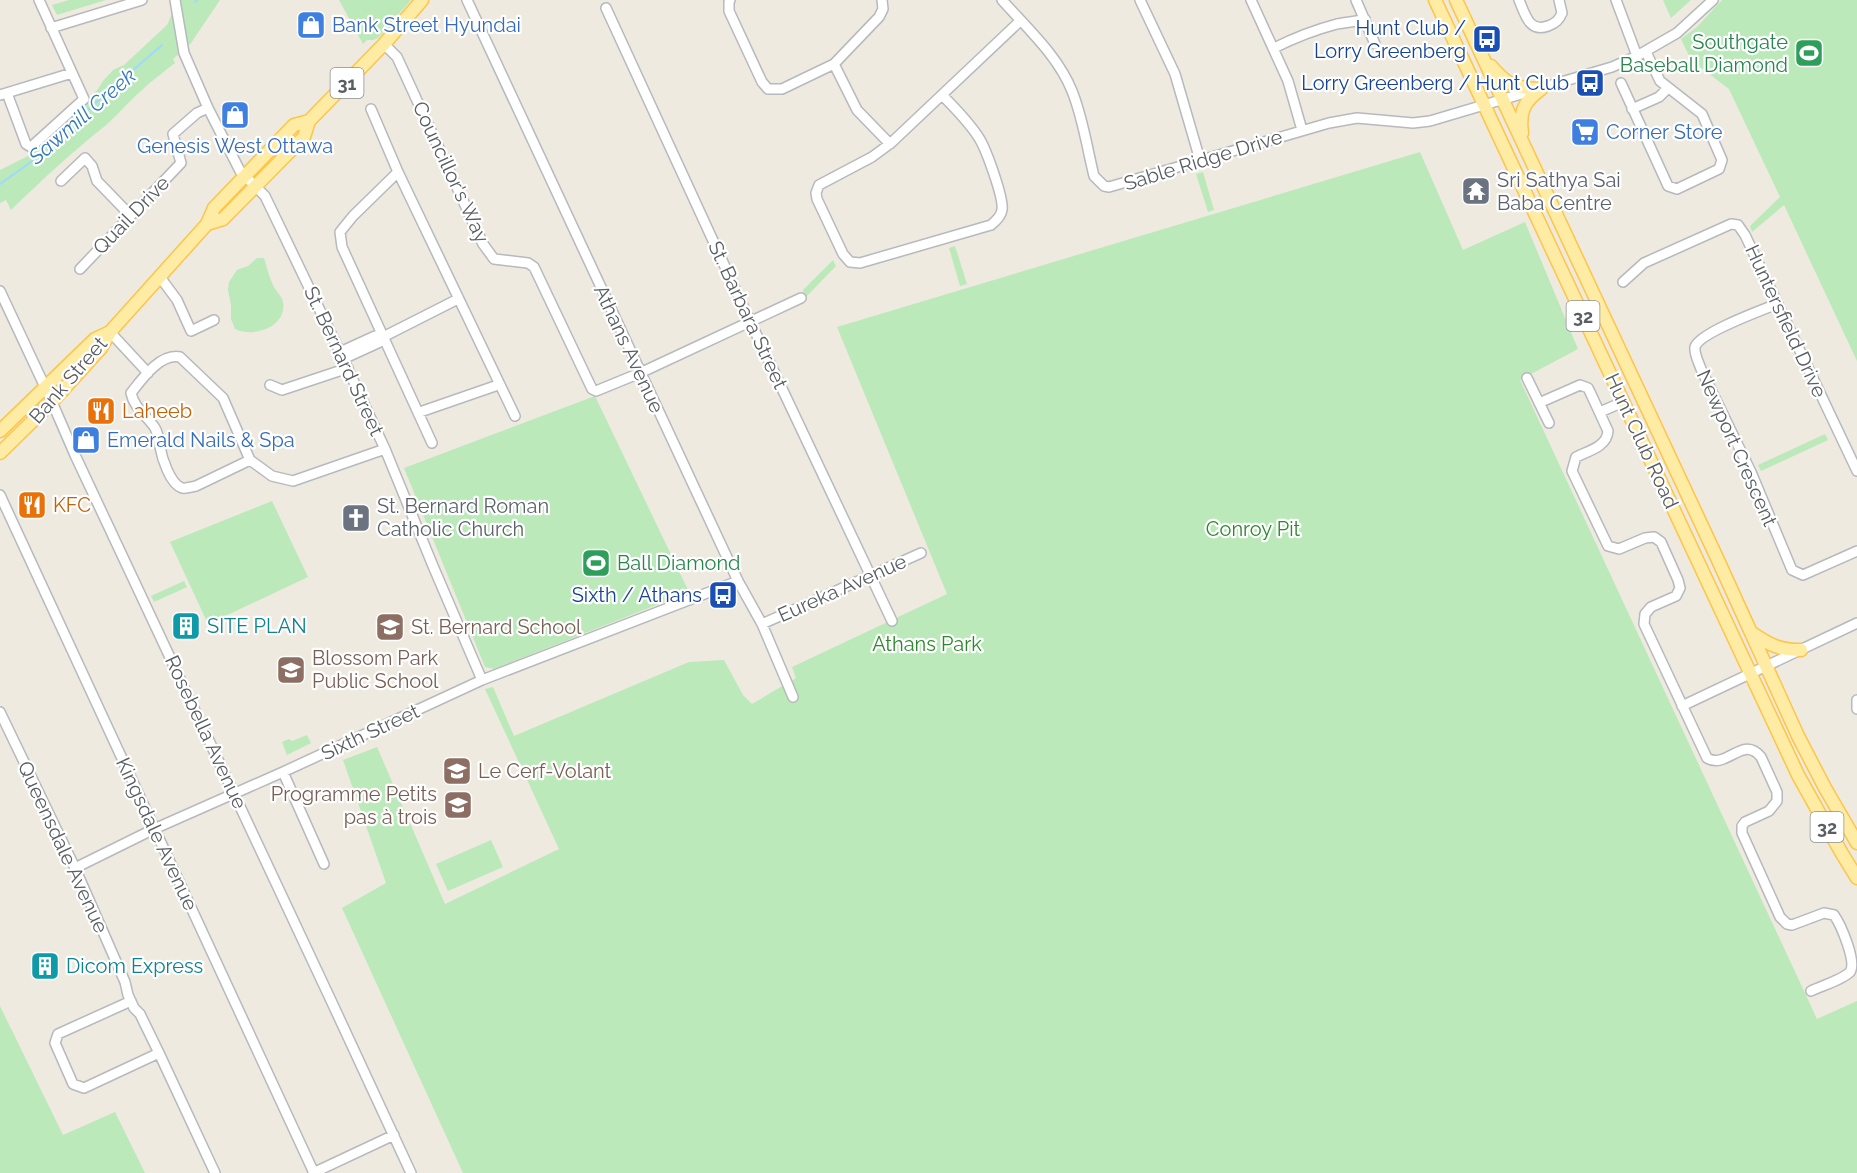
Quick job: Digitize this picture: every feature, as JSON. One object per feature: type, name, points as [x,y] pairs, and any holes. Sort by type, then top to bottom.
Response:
[{"type":"main road","name":"Bank Street","points":[[207,224],[223,219],[304,137],[309,121],[384,44],[422,0]]},
{"type":"main road","name":"Hunt Club Road","points":[[1435,0],[1798,775],[1857,878]]},
{"type":"main road","name":"Hunt Club Road","points":[[1456,0],[1752,632],[1766,667],[1813,765],[1857,843]]},
{"type":"main road","points":[[1483,56],[1508,84],[1522,88],[1541,89]]},
{"type":"main road","points":[[1524,145],[1522,111],[1528,99],[1541,89]]},
{"type":"main road","name":"Bank Street","points":[[0,453],[52,402],[101,348],[110,332],[207,224],[214,208],[294,125],[309,121]]},
{"type":"main road","name":"Bank Street","points":[[0,431],[95,339],[110,332]]},
{"type":"main road","points":[[1752,632],[1773,646],[1788,650],[1801,650]]},
{"type":"street","points":[[39,0],[84,99],[31,147],[26,144],[4,94],[72,73]]},
{"type":"street","points":[[51,28],[142,0]]},
{"type":"street","name":"St. Bernard Street","points":[[175,0],[184,53],[208,108],[237,167],[265,196],[344,360],[385,449],[482,680]]},
{"type":"street","name":"Athans Avenue","points":[[467,0],[738,581],[762,624],[793,697]]},
{"type":"street","points":[[730,0],[729,11],[762,82],[768,89],[782,89],[834,64],[879,17],[883,9],[882,0]]},
{"type":"street","name":"Sable Ridge Drive","points":[[1002,0],[1053,57],[1075,99],[1094,176],[1104,186],[1114,187],[1302,130],[1357,118],[1413,123],[1430,121],[1612,67],[1642,54],[1677,33],[1713,0]]},
{"type":"street","points":[[1140,0],[1175,74],[1200,160]]},
{"type":"street","name":"Sable Ridge Drive","points":[[1251,0],[1288,81],[1302,130]]},
{"type":"street","points":[[1356,0],[1375,44]]},
{"type":"street","points":[[1519,0],[1527,21],[1532,26],[1542,28],[1558,21],[1562,9],[1559,0]]},
{"type":"street","points":[[1616,0],[1642,54],[1660,81],[1702,114],[1722,160],[1719,169],[1677,189],[1668,186],[1622,83]]},
{"type":"street","name":"St. Barbara Street","points":[[606,8],[750,321],[892,621]]},
{"type":"street","points":[[1274,48],[1304,34],[1340,23],[1365,19]]},
{"type":"street","points":[[942,95],[969,123],[981,140],[1002,203],[1002,211],[991,225],[860,263],[850,262],[846,259],[817,199],[817,189],[890,144],[1020,21]]},
{"type":"street","name":"Councillor's Way","points":[[384,44],[397,57],[483,244],[494,259],[528,263],[534,267],[592,389],[596,391],[640,373]]},
{"type":"street","points":[[834,64],[857,110],[890,144]]},
{"type":"street","points":[[1632,109],[1659,97],[1668,87]]},
{"type":"street","name":"Quail Drive","points":[[80,269],[181,163],[173,134],[196,113],[208,108]]},
{"type":"street","points":[[370,109],[514,416]]},
{"type":"street","points":[[61,181],[86,158],[92,166],[97,181],[130,215]]},
{"type":"street","points":[[398,172],[352,216],[340,232],[342,247],[420,412],[432,443]]},
{"type":"street","name":"Huntersfield Drive","points":[[1623,282],[1644,263],[1731,224],[1742,229],[1857,471]]},
{"type":"street","points":[[159,277],[177,300],[191,331],[214,320]]},
{"type":"street","name":"Rosebella Avenue","points":[[0,291],[236,793],[411,1173]]},
{"type":"street","points":[[640,373],[801,298]]},
{"type":"street","points":[[270,385],[282,390],[378,343],[383,337],[458,299]]},
{"type":"street","name":"Newport Crescent","points":[[1778,304],[1722,327],[1698,341],[1695,349],[1697,359],[1751,472],[1792,570],[1803,575],[1857,550]]},
{"type":"street","points":[[110,332],[148,373]]},
{"type":"street","points":[[250,460],[196,486],[182,488],[170,477],[156,429],[132,400],[131,393],[148,373],[167,357],[180,357],[223,398],[250,460],[272,476],[293,481],[385,449]]},
{"type":"street","points":[[1527,378],[1549,423]]},
{"type":"street","points":[[420,412],[498,385]]},
{"type":"street","points":[[1539,403],[1576,386],[1588,388],[1608,431],[1608,437],[1603,444],[1576,457],[1572,471],[1608,546],[1619,549],[1645,538],[1654,537],[1661,542],[1680,588],[1676,596],[1651,607],[1645,614],[1644,624],[1704,752],[1711,760],[1720,761],[1744,749],[1757,752],[1761,757],[1777,792],[1777,801],[1769,811],[1745,822],[1742,826],[1742,833],[1780,917],[1787,924],[1796,925],[1819,914],[1829,913],[1834,915],[1850,937],[1855,960],[1853,969],[1811,991]]},
{"type":"street","points":[[1600,412],[1623,402]]},
{"type":"street","name":"Kingsdale Avenue","points":[[0,495],[314,1173]]},
{"type":"street","name":"Eureka Avenue","points":[[762,624],[921,553]]},
{"type":"street","name":"Sixth Street","points":[[75,868],[154,829],[482,680],[738,581]]},
{"type":"street","points":[[1682,706],[1857,623]]},
{"type":"street","points":[[1857,700],[1857,709]]},
{"type":"street","name":"Queensdale Avenue","points":[[0,712],[75,868],[125,982],[134,1008],[140,1014]]},
{"type":"street","points":[[283,772],[324,864]]},
{"type":"street","name":"Queensdale Avenue","points":[[125,982],[134,993],[140,1014],[215,1173]]},
{"type":"street","points":[[131,1001],[58,1034],[55,1043],[73,1084],[84,1088],[159,1053]]},
{"type":"street","points":[[314,1173],[394,1135]]},
{"type":"green space","points":[[69,0],[106,0],[57,15],[52,5]]},
{"type":"green space","points":[[178,0],[220,0],[191,43],[173,59],[175,63],[146,86],[110,122],[57,166],[11,210],[6,200],[0,203],[0,170],[26,157],[49,141],[113,70],[124,65],[167,25]]},
{"type":"green space","points":[[339,0],[411,0],[378,38],[367,40],[363,44]]},
{"type":"green space","points":[[1663,0],[1691,0],[1671,18]]},
{"type":"green space","points":[[1722,0],[1857,0],[1857,361],[1784,205],[1752,232],[1750,226],[1780,197],[1729,89],[1691,60],[1681,39],[1697,27]]},
{"type":"green space","name":"Conroy Pit","points":[[1420,152],[1463,250],[1525,222],[1578,349],[1520,380],[1817,1019],[1857,1001],[1857,1173],[463,1173],[342,908],[386,883],[343,760],[377,747],[445,904],[559,849],[485,689],[493,687],[514,736],[689,662],[724,660],[743,695],[752,704],[796,678],[792,667],[947,594],[837,327]]},
{"type":"green space","points":[[1203,172],[1214,210],[1208,212],[1196,174]]},
{"type":"green space","points":[[955,246],[967,284],[960,286],[949,248]]},
{"type":"green space","points":[[257,258],[264,258],[272,282],[283,302],[283,311],[276,323],[268,328],[256,332],[243,332],[235,329],[231,319],[229,282],[237,270],[248,266]]},
{"type":"green space","points":[[833,260],[836,266],[806,297],[803,290]]},
{"type":"green space","points":[[595,396],[689,592],[494,669],[485,667],[404,468]]},
{"type":"green space","points":[[1825,434],[1828,440],[1761,471],[1758,465]]},
{"type":"green space","points":[[272,501],[308,577],[208,624],[170,542]]},
{"type":"green space","points":[[184,581],[187,587],[154,602],[151,596]]},
{"type":"green space","points":[[307,735],[311,743],[287,755],[282,742]]},
{"type":"green space","points":[[491,840],[503,867],[448,891],[436,864]]},
{"type":"green space","points":[[0,1006],[63,1135],[115,1112],[145,1173],[0,1173]]},
{"type":"waterway","name":"Sawmill Creek","points":[[0,184],[31,162],[162,45]]},
{"type":"place","name":"Bank Street Hyundai","points":[[311,25]]},
{"type":"place","name":"Hunt Club / Lorry Greenberg","points":[[1487,39]]},
{"type":"place","name":"Southgate Baseball Diamond","points":[[1809,53]]},
{"type":"place","name":"Lorry Greenberg / Hunt Club","points":[[1590,83]]},
{"type":"place","name":"Genesis West Ottawa","points":[[235,115]]},
{"type":"place","name":"Corner Store","points":[[1585,132]]},
{"type":"place","name":"Sri Sathya Sai Baba Centre","points":[[1476,191]]},
{"type":"place","name":"Laheeb","points":[[101,411]]},
{"type":"place","name":"Emerald Nails & Spa","points":[[86,440]]},
{"type":"place","name":"KFC","points":[[32,505]]},
{"type":"place","name":"St. Bernard Roman Catholic Church","points":[[356,518]]},
{"type":"place","name":"Ball Diamond","points":[[596,563]]},
{"type":"place","name":"Sixth / Athans","points":[[723,595]]},
{"type":"place","name":"SITE PLAN","points":[[186,626]]},
{"type":"place","name":"St. Bernard School","points":[[390,627]]},
{"type":"place","name":"Blossom Park Public School","points":[[291,670]]},
{"type":"place","name":"Le Cerf-Volant","points":[[457,771]]},
{"type":"place","name":"Programme Petits pas à trois","points":[[458,805]]},
{"type":"place","name":"Dicom Express","points":[[45,966]]},
{"type":"park label","name":"Athans Park","points":[[927,644]]}]
